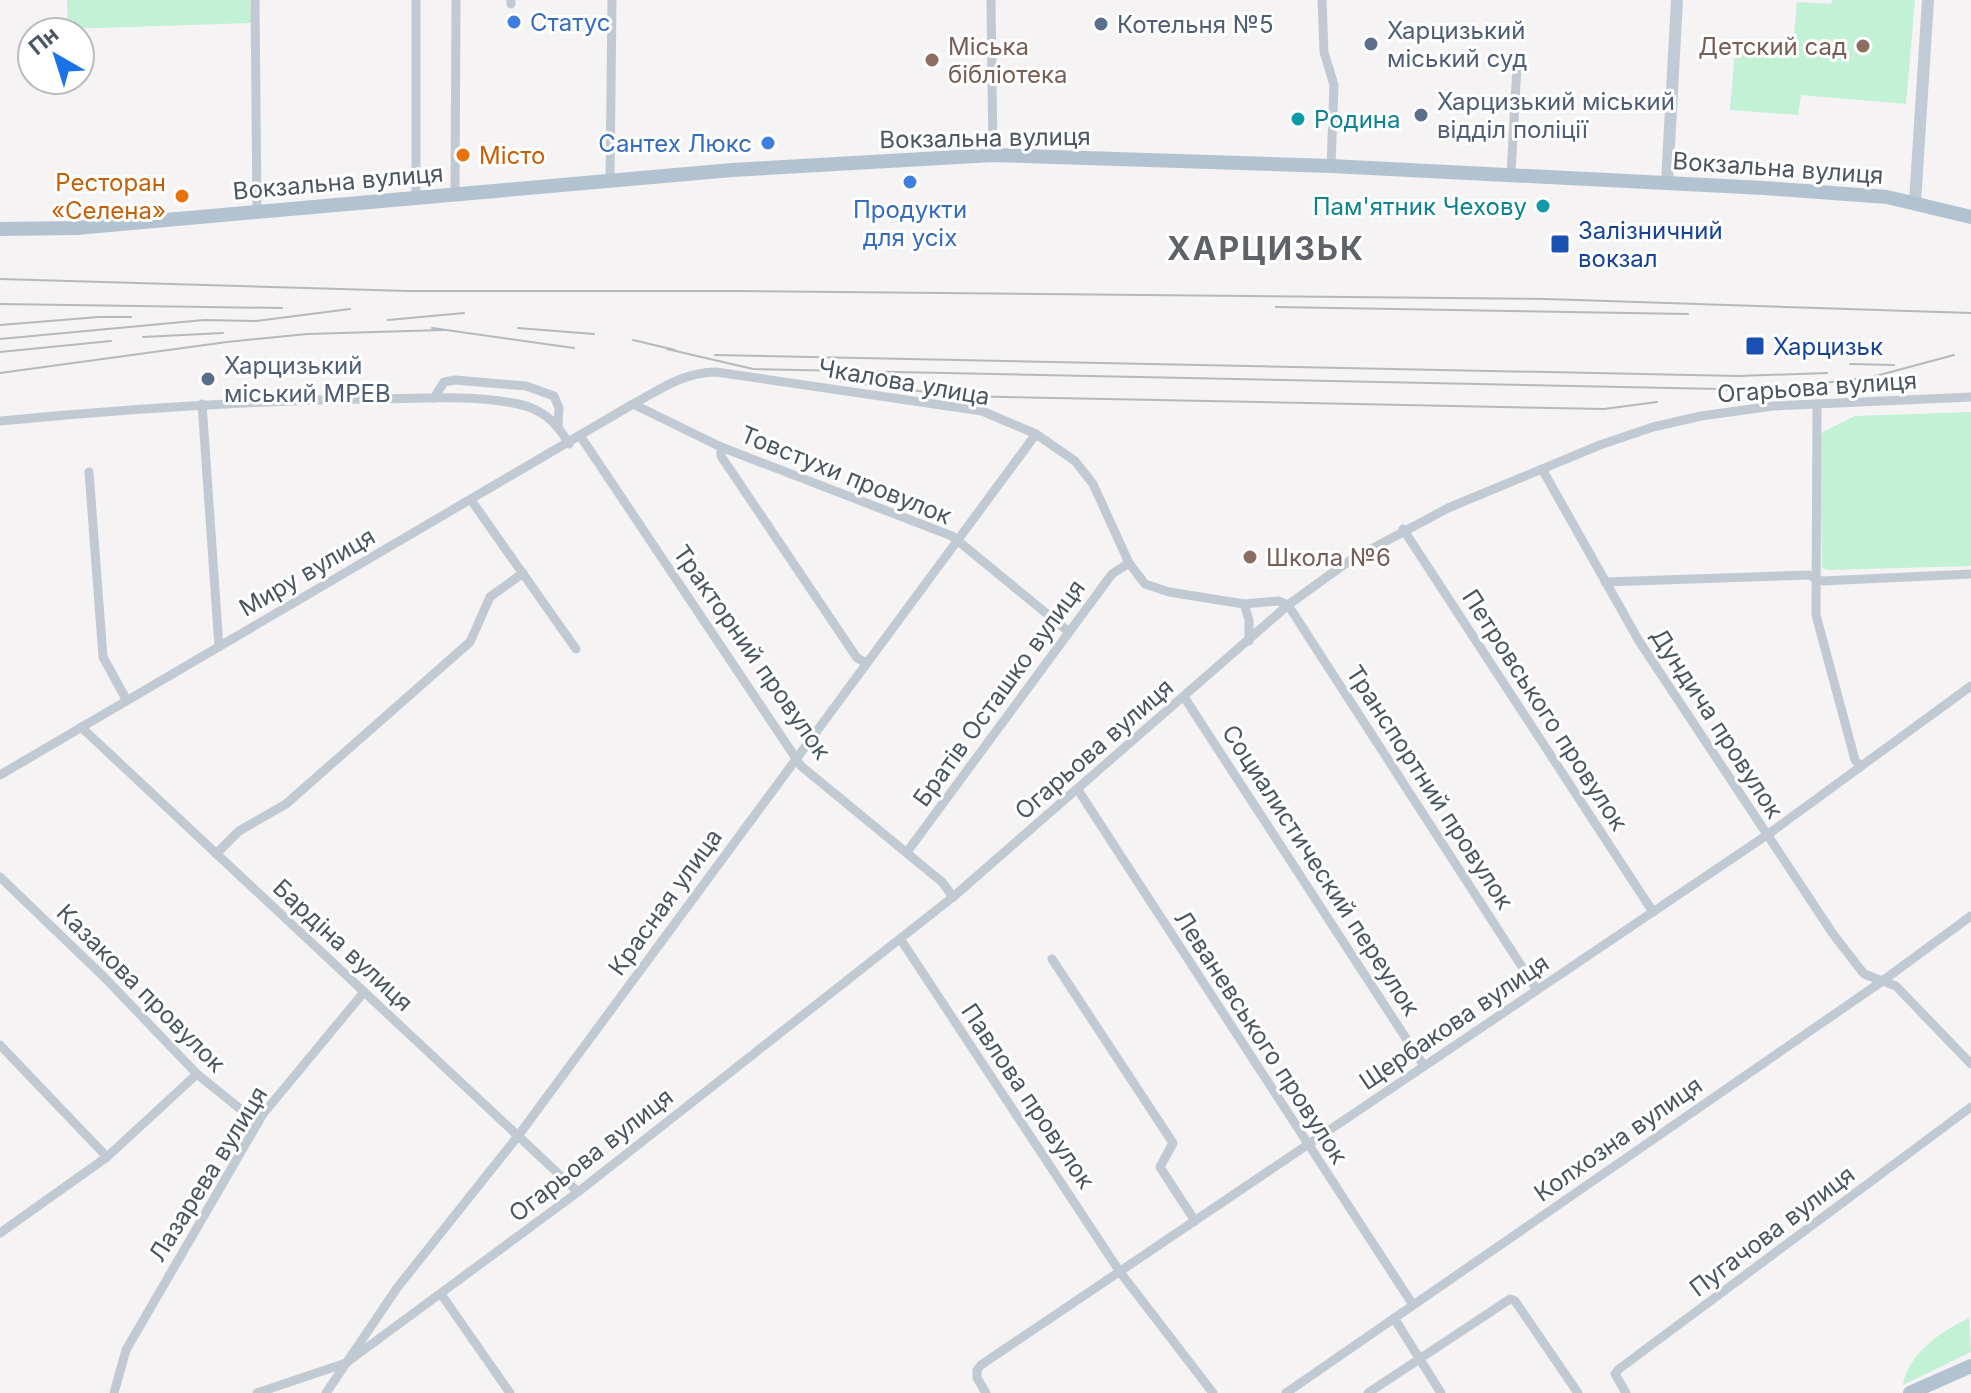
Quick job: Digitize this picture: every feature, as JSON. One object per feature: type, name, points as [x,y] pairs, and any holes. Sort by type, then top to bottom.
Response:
[{"type":"main road","name":"Вокзальна вулиця","points":[[0,229],[76,228],[747,169],[993,155],[1331,166],[1667,182],[1887,197],[1971,217]]},
{"type":"main road","points":[[1910,1393],[1971,1366]]},
{"type":"street","points":[[255,0],[257,211]]},
{"type":"street","points":[[416,0],[416,196]]},
{"type":"street","points":[[455,193],[456,0]]},
{"type":"street","points":[[610,180],[612,0]]},
{"type":"street","points":[[991,0],[993,155]]},
{"type":"street","points":[[1322,0],[1324,52],[1334,85],[1331,166]]},
{"type":"street","points":[[1667,182],[1677,0]]},
{"type":"street","points":[[1915,202],[1928,0]]},
{"type":"street","points":[[1511,174],[1517,66]]},
{"type":"street","name":"Чкалова улица","points":[[633,404],[687,375],[716,372],[982,411],[1036,434],[1075,461],[1093,484],[1129,563],[1145,584],[1169,592],[1244,604],[1278,601],[1288,605]]},
{"type":"street","points":[[434,398],[444,382],[455,380],[534,388],[558,400],[558,425]]},
{"type":"street","name":"Огарьова вулиця","points":[[346,1363],[578,1192],[901,940],[1078,790],[1288,605],[1349,561],[1403,529],[1448,508],[1653,427],[1773,406],[1971,397]]},
{"type":"street","points":[[0,421],[202,404],[434,398],[520,404],[548,416],[558,425],[569,444]]},
{"type":"street","points":[[202,404],[219,647]]},
{"type":"street","name":"Миру вулиця","points":[[0,775],[633,404]]},
{"type":"street","name":"Товстухи провулок","points":[[633,404],[721,447],[952,536],[1069,632]]},
{"type":"street","points":[[1817,404],[1816,615],[1855,760],[1860,767]]},
{"type":"street","name":"Красная улица","points":[[326,1393],[397,1288],[518,1136],[1036,434]]},
{"type":"street","name":"Тракторний провулок","points":[[581,437],[801,766],[942,882],[953,897]]},
{"type":"street","points":[[721,447],[721,456],[857,658],[867,663]]},
{"type":"street","name":"Дундича провулок","points":[[1542,469],[1639,641],[1833,934],[1864,974],[1896,986],[1971,1064]]},
{"type":"street","points":[[89,472],[103,657],[126,699]]},
{"type":"street","points":[[471,500],[576,649]]},
{"type":"street","name":"Петровського провулок","points":[[1403,529],[1653,912]]},
{"type":"street","name":"Братів Осташко вулиця","points":[[907,852],[1112,574],[1129,563]]},
{"type":"street","points":[[216,854],[239,831],[286,804],[470,642],[490,597],[523,573]]},
{"type":"street","points":[[1605,582],[1809,575],[1822,581],[1971,574]]},
{"type":"street","points":[[1244,604],[1249,620],[1249,641]]},
{"type":"street","name":"Транспортний провулок","points":[[1288,605],[1537,990]]},
{"type":"street","name":"Щербакова вулиця","points":[[986,1393],[977,1378],[981,1365],[1122,1273],[1767,835],[1971,686]]},
{"type":"street","name":"Социалистический переулок","points":[[1184,697],[1424,1066]]},
{"type":"street","name":"Бардіна вулиця","points":[[81,727],[578,1192]]},
{"type":"street","name":"Леваневського провулок","points":[[1078,790],[1413,1305]]},
{"type":"street","name":"Казакова провулок","points":[[0,877],[105,978],[197,1074],[239,1108],[263,1114]]},
{"type":"street","name":"Колхозна вулиця","points":[[1286,1393],[1881,982],[1971,916]]},
{"type":"street","name":"Павлова провулок","points":[[901,940],[1122,1273],[1213,1393]]},
{"type":"street","points":[[1052,959],[1173,1143],[1160,1167],[1195,1221]]},
{"type":"street","name":"Лазарева вулиця","points":[[114,1393],[126,1350],[263,1114],[364,992]]},
{"type":"street","points":[[0,1045],[107,1157]]},
{"type":"street","points":[[0,1233],[107,1157],[197,1074]]},
{"type":"street","name":"Пугачова вулиця","points":[[1626,1393],[1616,1379],[1619,1369],[1971,1107]]},
{"type":"street","points":[[441,1294],[510,1393]]},
{"type":"street","points":[[1368,1393],[1510,1299],[1515,1301],[1578,1393]]},
{"type":"street","points":[[1394,1318],[1441,1393]]},
{"type":"street","points":[[257,1393],[346,1363]]},
{"type":"green space","points":[[67,0],[250,0],[251,23],[96,28],[96,16],[68,16]]},
{"type":"green space","points":[[1832,0],[1915,0],[1906,104],[1801,95],[1798,115],[1730,110],[1736,40],[1793,44],[1797,2],[1831,4]]},
{"type":"green space","points":[[1971,412],[1971,566],[1822,568],[1820,436],[1823,432],[1855,416]]},
{"type":"green space","points":[[1969,1318],[1971,1352],[1903,1385],[1911,1363],[1919,1353],[1948,1329]]},
{"type":"railway","points":[[0,279],[408,291],[1546,299],[1971,313]]},
{"type":"railway","points":[[0,304],[282,308]]},
{"type":"railway","points":[[1276,307],[1688,314]]},
{"type":"railway","points":[[0,339],[204,320],[256,321],[350,309]]},
{"type":"railway","points":[[388,320],[464,313]]},
{"type":"railway","points":[[0,325],[131,317]]},
{"type":"railway","points":[[432,328],[574,348]]},
{"type":"railway","points":[[518,328],[594,334]]},
{"type":"railway","points":[[0,373],[307,334],[443,330]]},
{"type":"railway","points":[[143,337],[223,333]]},
{"type":"railway","points":[[633,340],[675,350]]},
{"type":"railway","points":[[0,352],[111,341]]},
{"type":"railway","points":[[667,349],[753,369],[1769,390],[1872,377],[1954,355]]},
{"type":"railway","points":[[715,355],[1738,376],[1827,373]]},
{"type":"railway","points":[[1850,364],[1894,365]]},
{"type":"railway","points":[[840,381],[958,396],[1604,409],[1657,402]]},
{"type":"place","name":"Статус","points":[[514,22]]},
{"type":"place","name":"Котельня №5","points":[[1101,24]]},
{"type":"place","name":"Харцизький міський суд","points":[[1371,44]]},
{"type":"place","name":"Детский сад","points":[[1863,46]]},
{"type":"place","name":"Міська бібліотека","points":[[932,60]]},
{"type":"place","name":"Харцизький міський відділ поліції","points":[[1421,115]]},
{"type":"place","name":"Родина","points":[[1298,119]]},
{"type":"place","name":"Сантех Люкс","points":[[768,143]]},
{"type":"place","name":"Місто","points":[[463,155]]},
{"type":"place","name":"Продукти для усіх","points":[[910,182]]},
{"type":"place","name":"Ресторан «Селена»","points":[[182,196]]},
{"type":"place","name":"Пам'ятник Чехову","points":[[1543,206]]},
{"type":"place","name":"Залізничний вокзал","points":[[1560,244]]},
{"type":"place","name":"Харцизьк","points":[[1755,346]]},
{"type":"place","name":"Харцизький міський МРЕВ","points":[[208,379]]},
{"type":"place","name":"Школа №6","points":[[1250,557]]},
{"type":"district","name":"ХАРЦИЗЬК","points":[[1266,248]]}]
